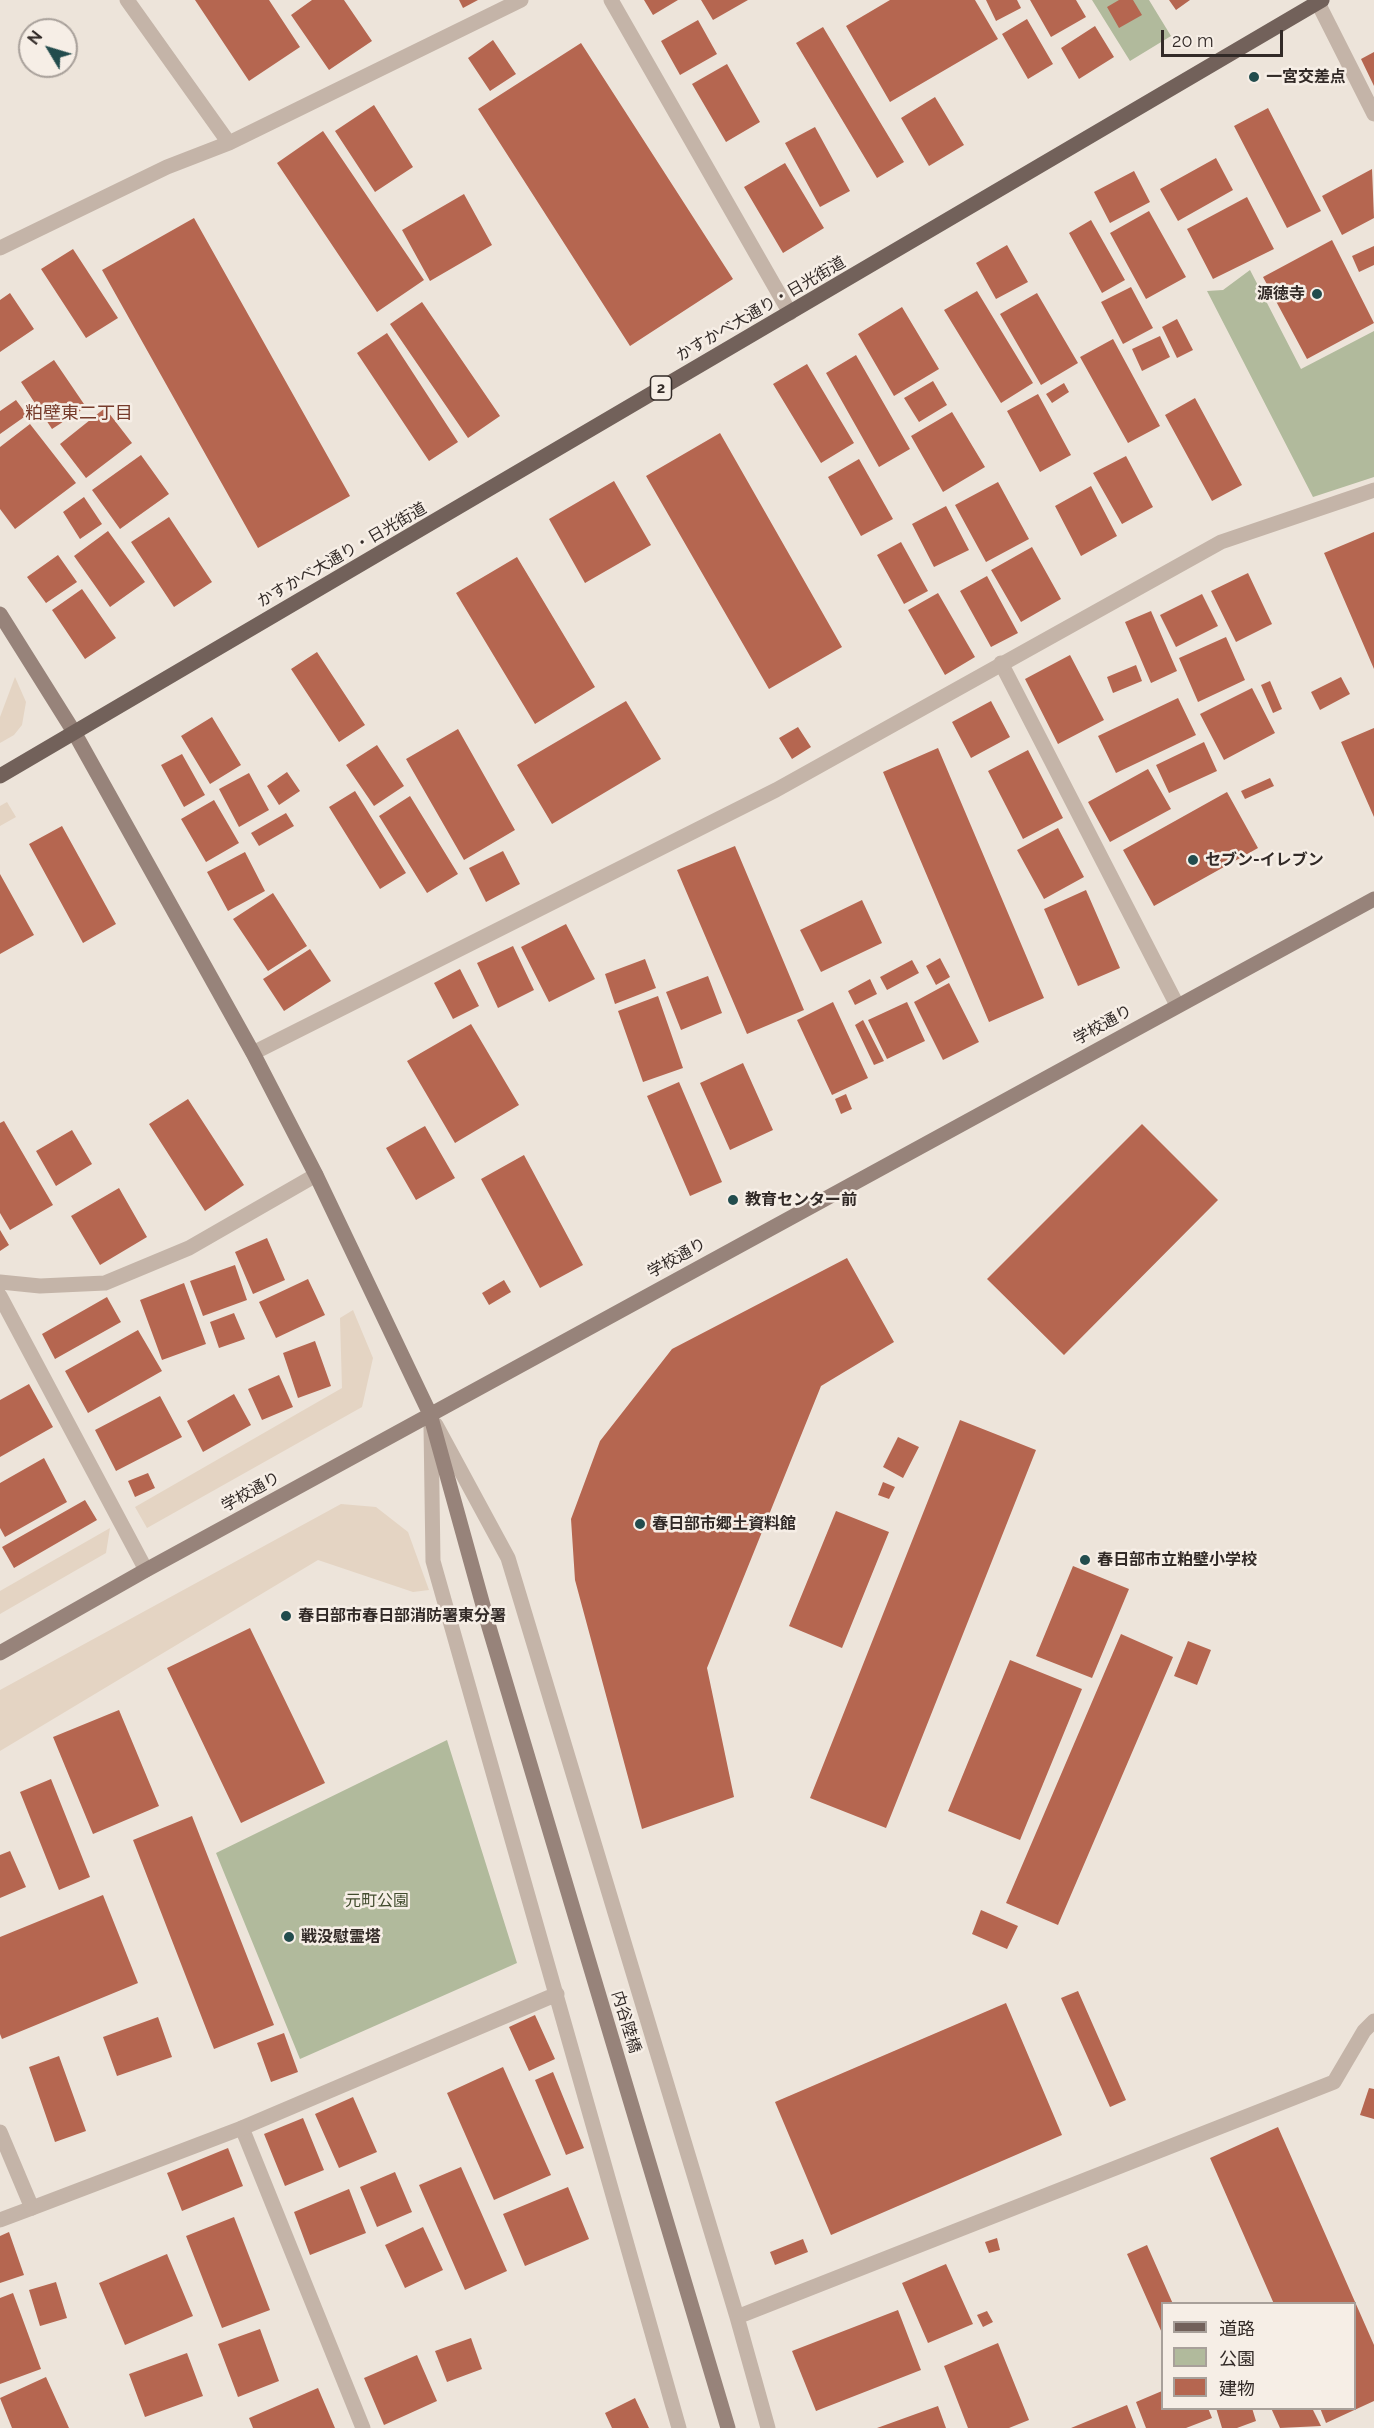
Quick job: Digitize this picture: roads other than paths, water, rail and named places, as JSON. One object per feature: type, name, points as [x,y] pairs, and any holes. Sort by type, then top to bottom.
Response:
[{"type":"main road","name":"かすかべ大通り・日光街道","points":[[0,776],[1320,1]]},
{"type":"street","points":[[127,0],[229,142]]},
{"type":"street","points":[[0,248],[167,167],[229,142],[521,0]]},
{"type":"street","points":[[611,0],[790,313]]},
{"type":"street","points":[[1320,1],[1374,114]]},
{"type":"street","points":[[253,1053],[776,790],[1221,542],[1374,490]]},
{"type":"street","name":"内谷陸橋","points":[[0,615],[74,732],[253,1053],[316,1175],[430,1414],[489,1627],[728,2428]]},
{"type":"street","points":[[1001,663],[1177,1005]]},
{"type":"street","name":"学校通り","points":[[0,1653],[430,1414],[1374,899]]},
{"type":"street","points":[[0,1282],[40,1286],[105,1283],[189,1248],[316,1175]]},
{"type":"street","points":[[0,1296],[146,1570]]},
{"type":"street","points":[[430,1414],[433,1561],[679,2428]]},
{"type":"street","points":[[430,1414],[508,1558],[737,2317],[768,2428]]},
{"type":"street","points":[[0,2220],[242,2128],[557,1994]]},
{"type":"street","points":[[737,2317],[1334,2082],[1364,2031],[1374,2021]]},
{"type":"street","points":[[242,2128],[363,2428]]},
{"type":"street","points":[[0,2132],[32,2208]]},
{"type":"place","name":"一宮交差点","points":[[1254,77]]},
{"type":"place","name":"源徳寺","points":[[1317,294]]},
{"type":"place","name":"セブン-イレブン","points":[[1193,860]]},
{"type":"place","name":"教育センター前","points":[[733,1200]]},
{"type":"place","name":"春日部市郷土資料館","points":[[640,1524]]},
{"type":"place","name":"春日部市立粕壁小学校","points":[[1085,1560]]},
{"type":"place","name":"春日部市春日部消防署東分署","points":[[286,1616]]},
{"type":"place","name":"戦没慰霊塔","points":[[289,1937]]},
{"type":"district","name":"粕壁東二丁目","points":[[79,414]]},
{"type":"park label","name":"元町公園","points":[[377,1901]]}]
